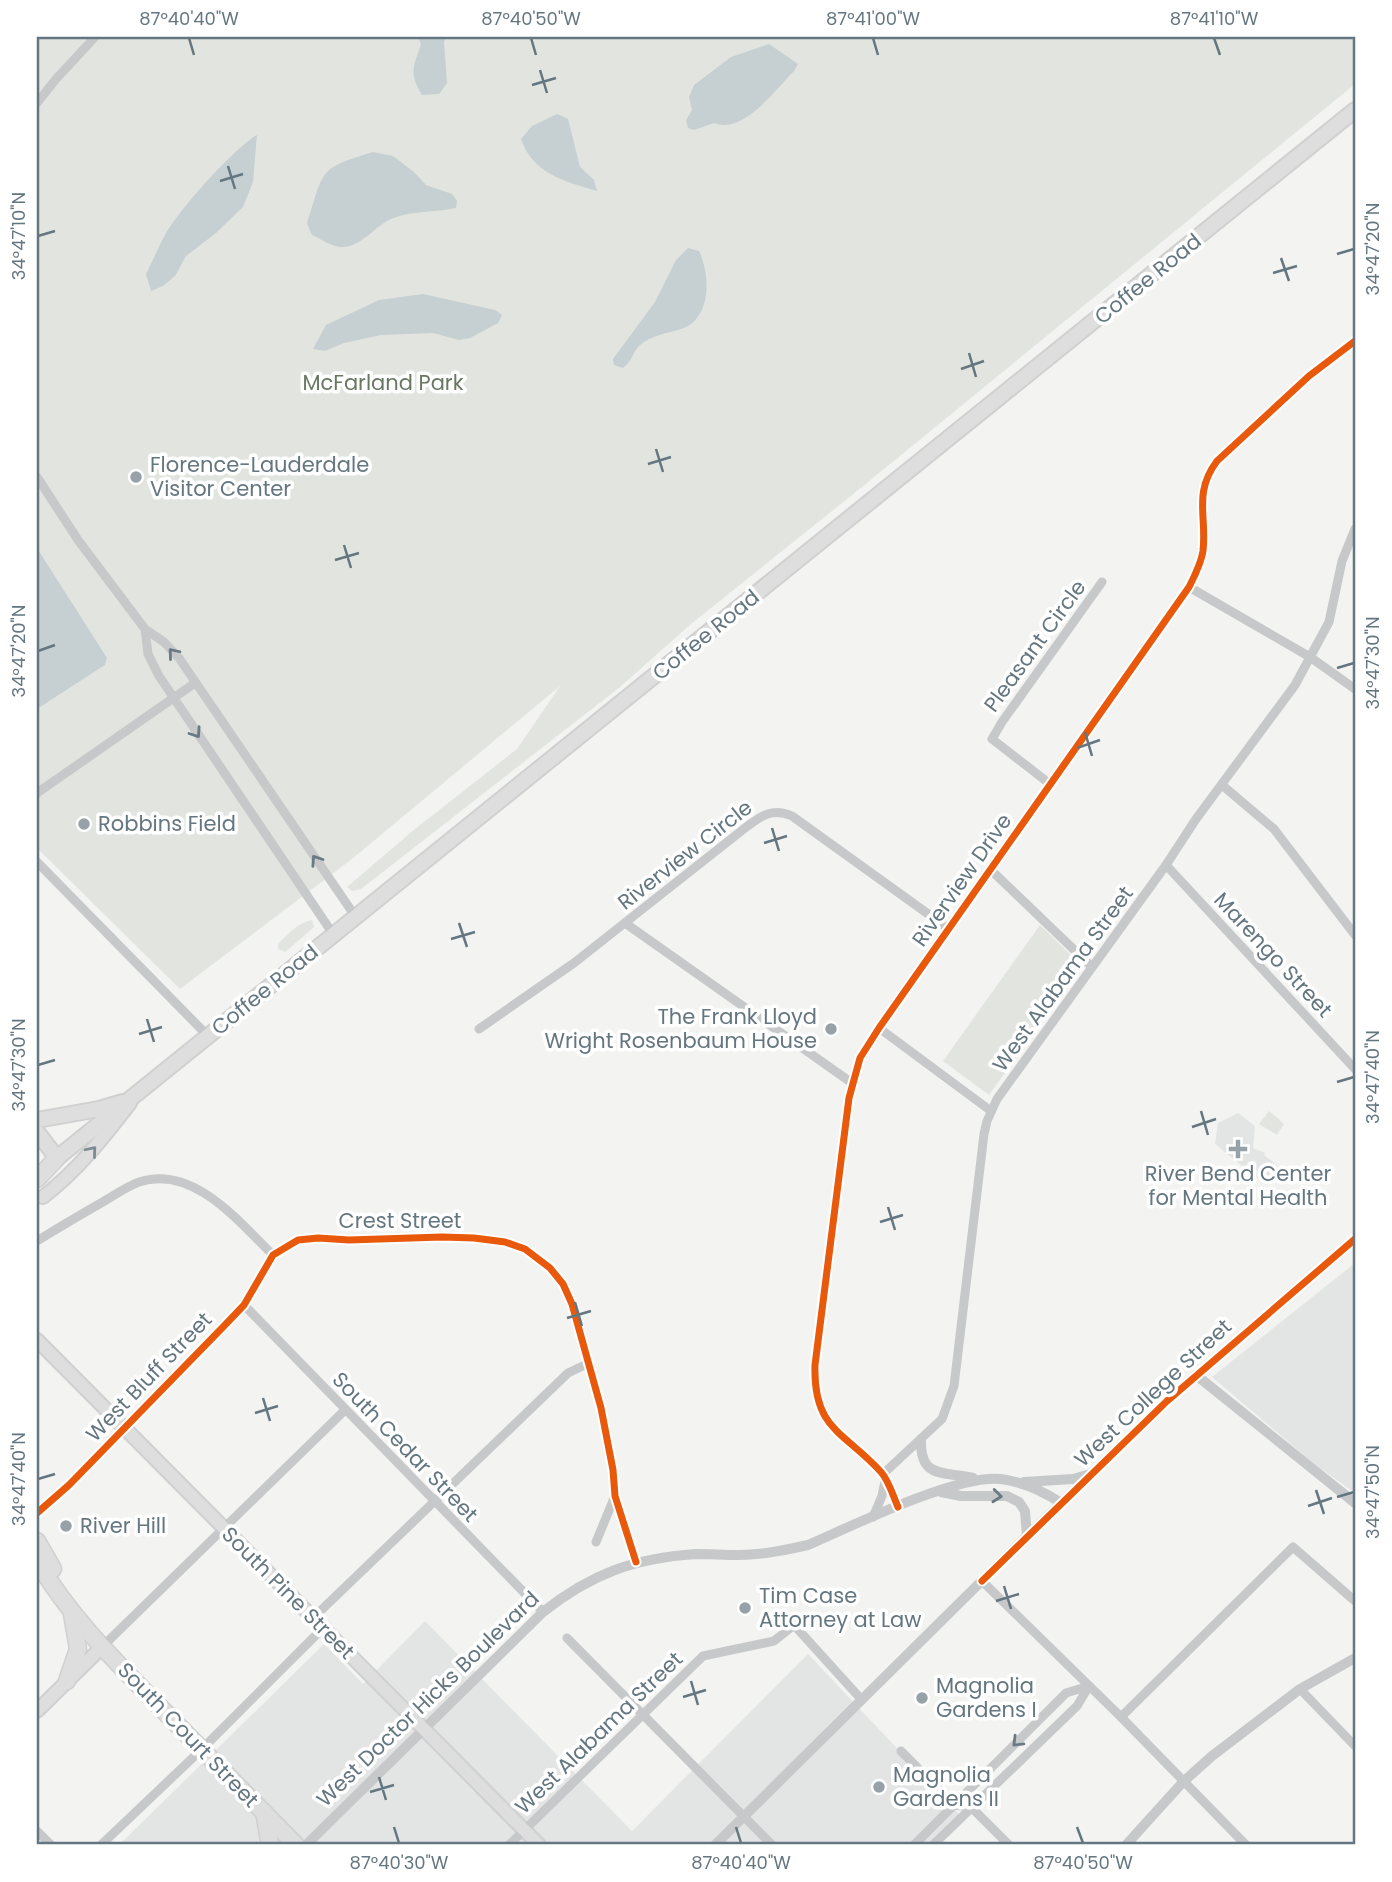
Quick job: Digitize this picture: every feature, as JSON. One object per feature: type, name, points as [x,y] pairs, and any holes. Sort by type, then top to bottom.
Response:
[{"type":"highway","points":[[37,1173],[57,1158]]},
{"type":"highway","points":[[37,1179],[57,1158]]},
{"type":"highway","points":[[37,1541],[80,1608],[77,1618],[78,1648],[67,1681]]},
{"type":"highway","points":[[37,1560],[77,1618]]},
{"type":"highway","name":"South Court Street","points":[[77,1618],[296,1845]]},
{"type":"highway","points":[[264,1812],[270,1845]]},
{"type":"main road","name":"Coffee Road","points":[[57,1158],[1355,110]]},
{"type":"main road","points":[[37,1120],[99,1109],[134,1098]]},
{"type":"main road","points":[[40,1200],[89,1156],[134,1098]]},
{"type":"main road","points":[[37,1132],[57,1158],[58,1171],[40,1200]]},
{"type":"main road","name":"South Pine Street","points":[[37,1340],[539,1845]]},
{"type":"main road","points":[[37,1711],[103,1646]]},
{"type":"street","points":[[37,103],[95,37]]},
{"type":"street","name":"Riverview Drive","points":[[898,1507],[884,1477],[829,1424],[819,1406],[814,1386],[852,1083],[860,1058],[879,1027],[1189,587],[1201,562],[1204,540],[1202,499],[1206,478],[1211,469],[1309,376],[1355,341]]},
{"type":"street","points":[[37,477],[78,540],[145,629],[164,642],[178,658],[355,916]]},
{"type":"street","name":"West Alabama Street","points":[[884,1477],[942,1419],[954,1386],[984,1134],[991,1111],[1196,819],[1295,685],[1329,622],[1342,561],[1355,528]]},
{"type":"street","name":"Pleasant Circle","points":[[1051,783],[992,739],[1102,582]]},
{"type":"street","points":[[1189,587],[1310,657],[1355,689]]},
{"type":"street","points":[[145,629],[148,654],[173,699],[333,934]]},
{"type":"street","points":[[37,793],[195,683]]},
{"type":"street","points":[[1222,785],[1274,829],[1355,935]]},
{"type":"street","name":"Riverview Circle","points":[[480,1029],[573,963],[772,811],[783,811],[792,816],[949,929]]},
{"type":"street","points":[[37,862],[208,1037]]},
{"type":"street","name":"Marengo Street","points":[[1166,865],[1355,1069]]},
{"type":"street","points":[[991,870],[1092,967]]},
{"type":"street","points":[[625,923],[852,1083]]},
{"type":"street","points":[[879,1027],[991,1111]]},
{"type":"street","points":[[37,1241],[137,1182],[169,1180],[190,1186],[209,1197],[273,1255]]},
{"type":"street","name":"Crest Street","points":[[273,1255],[298,1240],[442,1237],[474,1238],[515,1245],[542,1260],[564,1284],[572,1304],[606,1428],[615,1496],[636,1562]]},
{"type":"street","name":"West College Street","points":[[715,1845],[1090,1474],[1196,1375],[1355,1240]]},
{"type":"street","name":"West Bluff Street","points":[[37,1513],[69,1485],[244,1305],[273,1255]]},
{"type":"street","name":"South Cedar Street","points":[[244,1305],[542,1612]]},
{"type":"street","points":[[313,1618],[568,1373],[589,1363]]},
{"type":"street","points":[[1196,1375],[1355,1503]]},
{"type":"street","points":[[103,1646],[345,1410]]},
{"type":"street","points":[[922,1439],[921,1452],[928,1468],[935,1473],[979,1480]]},
{"type":"street","points":[[1018,1483],[1060,1480],[1090,1474]]},
{"type":"street","points":[[872,1518],[881,1496],[884,1477]]},
{"type":"street","name":"West Doctor Hicks Boulevard","points":[[306,1845],[542,1612],[585,1582],[636,1562],[698,1554],[762,1554],[808,1545],[898,1507],[979,1480],[1000,1479],[1018,1483],[1034,1488],[1061,1503]]},
{"type":"street","points":[[938,1492],[961,1496],[1007,1496],[1018,1502],[1025,1511],[1027,1536]]},
{"type":"street","points":[[596,1542],[615,1496]]},
{"type":"street","points":[[1121,1717],[1293,1548],[1355,1601]]},
{"type":"street","points":[[982,1581],[1121,1717],[1245,1845]]},
{"type":"street","name":"West Alabama Street","points":[[509,1845],[703,1656],[774,1641],[794,1625],[861,1699]]},
{"type":"street","points":[[101,1845],[323,1628]]},
{"type":"street","points":[[567,1638],[772,1845]]},
{"type":"street","points":[[1126,1845],[1183,1782],[1212,1756],[1300,1689],[1355,1658]]},
{"type":"street","points":[[914,1845],[1066,1693],[1089,1685]]},
{"type":"street","points":[[933,1845],[1077,1706],[1089,1685]]},
{"type":"street","points":[[1300,1689],[1355,1746]]},
{"type":"street","points":[[901,1751],[954,1805],[971,1807],[1009,1845]]},
{"type":"street","points":[[37,1831],[51,1845]]},
{"type":"shaded area","points":[[418,37],[446,37],[444,42],[447,83],[439,94],[422,95],[415,81],[414,65],[421,44]]},
{"type":"shaded area","points":[[769,44],[798,64],[768,99],[747,117],[736,122],[725,125],[714,123],[694,130],[688,128],[686,120],[692,110],[689,97],[694,85],[731,57]]},
{"type":"shaded area","points":[[557,114],[568,119],[580,167],[594,180],[597,191],[552,175],[526,151],[521,139],[532,126]]},
{"type":"shaded area","points":[[257,135],[253,182],[243,207],[216,233],[186,256],[175,276],[163,286],[151,291],[146,274],[172,224],[221,166]]},
{"type":"shaded area","points":[[373,152],[393,156],[426,185],[452,194],[457,201],[456,208],[399,216],[385,222],[350,246],[336,246],[312,235],[307,223],[321,181],[326,174],[342,163]]},
{"type":"shaded area","points":[[688,248],[699,251],[705,271],[706,294],[700,314],[684,328],[644,342],[623,368],[614,365],[613,359],[655,302],[676,260]]},
{"type":"shaded area","points":[[423,294],[495,310],[502,315],[498,323],[470,338],[459,340],[433,333],[381,335],[344,343],[325,351],[313,349],[326,325],[379,300]]},
{"type":"shaded area","points":[[37,548],[107,658],[105,665],[37,709]]},
{"type":"shaded area","name":"River Bend Center for Mental Health","points":[[1238,1113],[1255,1126],[1253,1148],[1265,1153],[1264,1155],[1278,1166],[1277,1180],[1266,1185],[1215,1144],[1218,1123]]},
{"type":"shaded area","points":[[1355,1263],[1355,1493],[1312,1462],[1212,1377]]},
{"type":"shaded area","points":[[425,1621],[632,1831],[808,1654],[960,1815],[934,1845],[119,1845],[324,1644],[363,1684]]},
{"type":"green space","name":"McFarland Park","points":[[37,37],[1355,37],[1355,84],[691,624],[620,687],[361,889],[352,891],[347,887],[415,829],[517,749],[560,686],[352,859],[180,989],[37,848],[37,709],[105,665],[107,659],[37,548]]},
{"type":"green space","points":[[312,920],[314,927],[285,952],[278,949],[278,944],[290,933]]},
{"type":"green space","points":[[1040,925],[1082,966],[989,1095],[943,1061]]},
{"type":"green space","points":[[1269,1111],[1284,1124],[1277,1135],[1259,1124]]},
{"type":"cycle path","points":[[898,1507],[881,1472],[833,1428],[825,1417],[816,1387],[815,1365],[849,1098],[860,1058],[1189,587],[1203,551],[1202,505],[1205,484],[1217,461],[1309,376],[1355,341]]},
{"type":"cycle path","points":[[37,1513],[69,1485],[244,1305],[273,1255],[298,1240],[318,1238],[474,1238],[505,1242],[525,1249],[550,1268],[563,1284],[572,1304],[601,1408],[613,1470],[615,1496],[636,1562]]},
{"type":"cycle path","points":[[982,1581],[1167,1401],[1355,1239]]},
{"type":"place","name":"Florence-Lauderdale Visitor Center","points":[[136,477]]},
{"type":"place","name":"Robbins Field","points":[[84,824]]},
{"type":"place","name":"The Frank Lloyd Wright Rosenbaum House","points":[[831,1029]]},
{"type":"place","name":"River Bend Center for Mental Health","points":[[1238,1149]]},
{"type":"place","name":"River Hill","points":[[66,1526]]},
{"type":"place","name":"Tim Case Attorney at Law","points":[[745,1608]]},
{"type":"place","name":"Magnolia Gardens I","points":[[922,1698]]},
{"type":"place","name":"Magnolia Gardens II","points":[[879,1787]]}]
